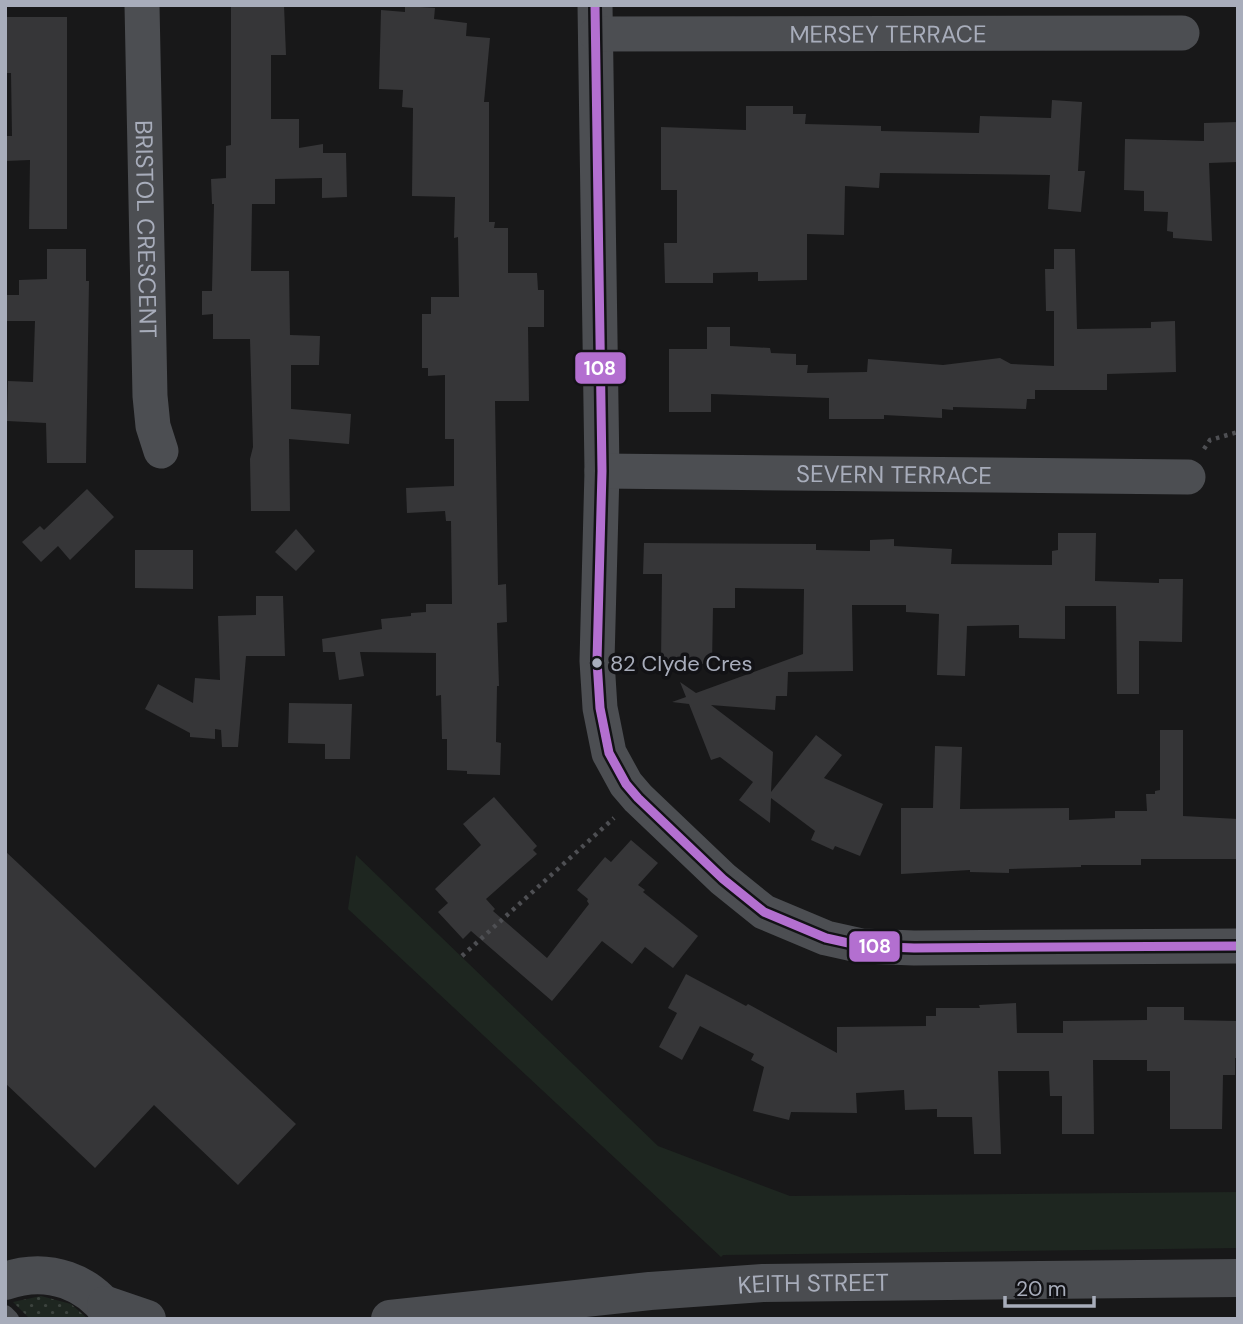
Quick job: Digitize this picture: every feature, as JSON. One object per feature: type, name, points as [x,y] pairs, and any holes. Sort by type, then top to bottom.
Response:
[{"type":"street","name":"BRISTOL CRESCENT","points":[[142,5],[150,396],[153,426],[161,452]]},
{"type":"street","name":"MERSEY TERRACE","points":[[595,19],[1182,33]]},
{"type":"street","points":[[595,19],[602,471],[597,661],[600,708],[609,753],[626,784],[723,879],[764,912],[838,941],[862,946],[914,947],[1238,946]]},
{"type":"street","name":"SEVERN TERRACE","points":[[602,471],[1188,477]]},
{"type":"street","points":[[5,1280],[29,1275],[50,1275],[71,1281],[90,1291],[110,1312],[147,1319]]},
{"type":"street","name":"KEITH STREET","points":[[390,1319],[763,1283],[1238,1278]]},
{"type":"lane","points":[[5,1314],[10,1319]]},
{"type":"path","points":[[462,956],[638,798]]},
{"type":"shaded area","points":[[356,855],[658,1146],[790,1196],[1238,1192],[1238,1248],[721,1257],[348,909]]},
{"type":"shaded area","points":[[41,1296],[71,1304],[88,1319],[30,1319],[13,1302]]},
{"type":"building","points":[[231,5],[284,5],[286,55],[271,55],[271,119],[299,119],[299,148],[323,144],[323,153],[346,153],[347,197],[322,198],[322,178],[275,179],[275,204],[252,204],[251,271],[289,271],[290,335],[320,336],[319,365],[291,365],[291,409],[351,414],[349,444],[289,439],[290,511],[251,511],[250,459],[253,447],[250,339],[213,339],[213,314],[202,315],[202,291],[212,291],[214,204],[211,179],[226,178],[226,146],[231,145]]},
{"type":"building","points":[[405,6],[435,8],[434,19],[467,23],[466,36],[490,38],[484,102],[489,102],[489,222],[495,222],[494,228],[508,228],[508,273],[537,273],[538,290],[544,290],[544,327],[528,327],[529,401],[495,401],[498,585],[506,584],[507,622],[497,623],[499,686],[496,742],[501,743],[500,775],[467,774],[467,771],[447,770],[447,739],[442,739],[441,695],[436,696],[436,653],[360,652],[364,676],[339,680],[335,652],[323,652],[322,639],[382,629],[381,619],[426,612],[426,604],[452,604],[451,521],[446,521],[445,511],[407,513],[406,488],[454,486],[454,439],[445,439],[445,375],[428,376],[428,368],[422,368],[422,314],[431,314],[431,297],[459,297],[458,237],[454,238],[455,197],[412,196],[413,108],[402,107],[403,90],[379,89],[381,10],[405,12]]},
{"type":"building","points":[[7,17],[67,17],[67,229],[29,229],[30,160],[5,161],[5,136],[12,136],[11,73],[7,73]]},
{"type":"building","points":[[1052,100],[1082,102],[1078,171],[1085,171],[1081,212],[1048,209],[1050,175],[880,173],[879,188],[845,186],[844,235],[807,234],[807,280],[758,281],[758,272],[713,273],[713,283],[665,283],[664,243],[677,243],[677,190],[661,190],[661,127],[746,130],[746,106],[793,106],[793,114],[806,114],[805,124],[881,126],[881,131],[979,133],[980,116],[1051,118]]},
{"type":"building","points":[[1238,122],[1238,162],[1209,163],[1212,241],[1173,238],[1173,232],[1167,231],[1168,212],[1144,211],[1144,191],[1124,190],[1125,139],[1204,141],[1204,123]]},
{"type":"building","points":[[47,249],[86,249],[86,281],[89,281],[86,463],[47,463],[46,423],[7,421],[8,381],[33,382],[35,321],[5,321],[5,295],[19,295],[19,280],[47,279]]},
{"type":"building","points":[[1054,249],[1075,249],[1077,329],[1151,328],[1151,322],[1175,321],[1176,372],[1107,374],[1107,390],[1035,390],[1035,399],[1027,399],[1026,409],[953,407],[953,410],[942,409],[942,418],[884,415],[884,419],[829,419],[829,398],[711,394],[711,412],[669,412],[669,349],[707,349],[707,327],[730,327],[730,346],[770,348],[771,353],[796,354],[796,365],[808,365],[807,373],[867,372],[868,359],[943,365],[1000,358],[1011,364],[1054,366],[1054,311],[1046,311],[1045,269],[1054,269]]},
{"type":"building","points":[[87,489],[114,517],[70,560],[58,546],[41,562],[22,542],[40,526],[44,530]]},
{"type":"building","points":[[296,529],[315,551],[296,571],[275,552]]},
{"type":"building","points":[[1058,533],[1096,533],[1095,581],[1159,583],[1159,579],[1183,579],[1182,642],[1139,641],[1139,694],[1117,694],[1116,606],[1065,606],[1065,639],[1019,638],[1019,625],[967,626],[965,676],[937,675],[939,614],[906,612],[906,605],[852,605],[853,671],[788,672],[787,696],[776,696],[775,710],[711,705],[773,752],[771,792],[816,735],[842,755],[824,778],[883,804],[860,856],[835,846],[833,850],[811,840],[815,831],[771,798],[770,823],[739,800],[753,782],[720,757],[711,760],[689,704],[672,702],[686,697],[680,682],[696,693],[803,654],[804,589],[735,588],[735,608],[713,608],[712,664],[661,663],[662,574],[643,574],[644,543],[816,544],[816,550],[870,551],[870,540],[894,539],[894,546],[952,549],[951,564],[1052,565],[1052,551],[1058,550]]},
{"type":"building","points":[[135,550],[193,550],[193,589],[135,588]]},
{"type":"building","points":[[256,596],[283,596],[285,656],[246,656],[238,747],[222,747],[221,730],[215,729],[215,739],[190,737],[190,733],[145,709],[158,684],[193,703],[195,678],[220,680],[218,616],[256,615]]},
{"type":"building","points":[[289,703],[352,704],[350,759],[325,759],[325,744],[288,743]]},
{"type":"building","points":[[1160,730],[1183,730],[1183,816],[1238,819],[1238,859],[1141,859],[1141,865],[1009,869],[1009,873],[970,870],[901,874],[901,808],[933,808],[935,746],[962,747],[960,809],[1069,808],[1069,820],[1115,818],[1115,811],[1147,811],[1146,794],[1155,794],[1155,791],[1160,790]]},
{"type":"building","points":[[494,797],[537,846],[533,850],[537,854],[486,899],[495,909],[493,911],[547,958],[589,904],[588,899],[577,890],[605,857],[611,862],[631,840],[658,863],[638,885],[698,936],[673,968],[645,947],[632,964],[602,941],[552,1001],[471,931],[463,939],[438,912],[448,903],[435,889],[481,845],[463,824]]},
{"type":"building","points":[[5,851],[296,1124],[238,1185],[154,1105],[95,1168],[5,1083]]},
{"type":"building","points":[[686,974],[746,1006],[748,1004],[837,1053],[837,1027],[926,1026],[926,1016],[936,1016],[936,1008],[980,1008],[979,1005],[1016,1003],[1017,1033],[1063,1033],[1063,1021],[1147,1020],[1147,1007],[1184,1007],[1184,1020],[1238,1021],[1238,1058],[1235,1058],[1235,1075],[1223,1075],[1222,1129],[1170,1129],[1170,1071],[1147,1071],[1147,1060],[1093,1060],[1094,1134],[1062,1134],[1062,1096],[1050,1096],[1049,1071],[998,1071],[1001,1154],[974,1154],[972,1117],[937,1117],[937,1109],[905,1110],[904,1090],[856,1093],[857,1113],[791,1112],[789,1120],[753,1111],[764,1067],[751,1060],[754,1054],[700,1026],[682,1060],[659,1047],[677,1013],[668,1008]]},
{"type":"transit line","name":"108","points":[[595,5],[602,471],[597,661],[600,708],[609,753],[626,784],[723,879],[764,912],[826,938],[862,946],[914,948],[1238,946]]},
{"type":"place","name":"82 Clyde Cres","points":[[597,663]]}]
